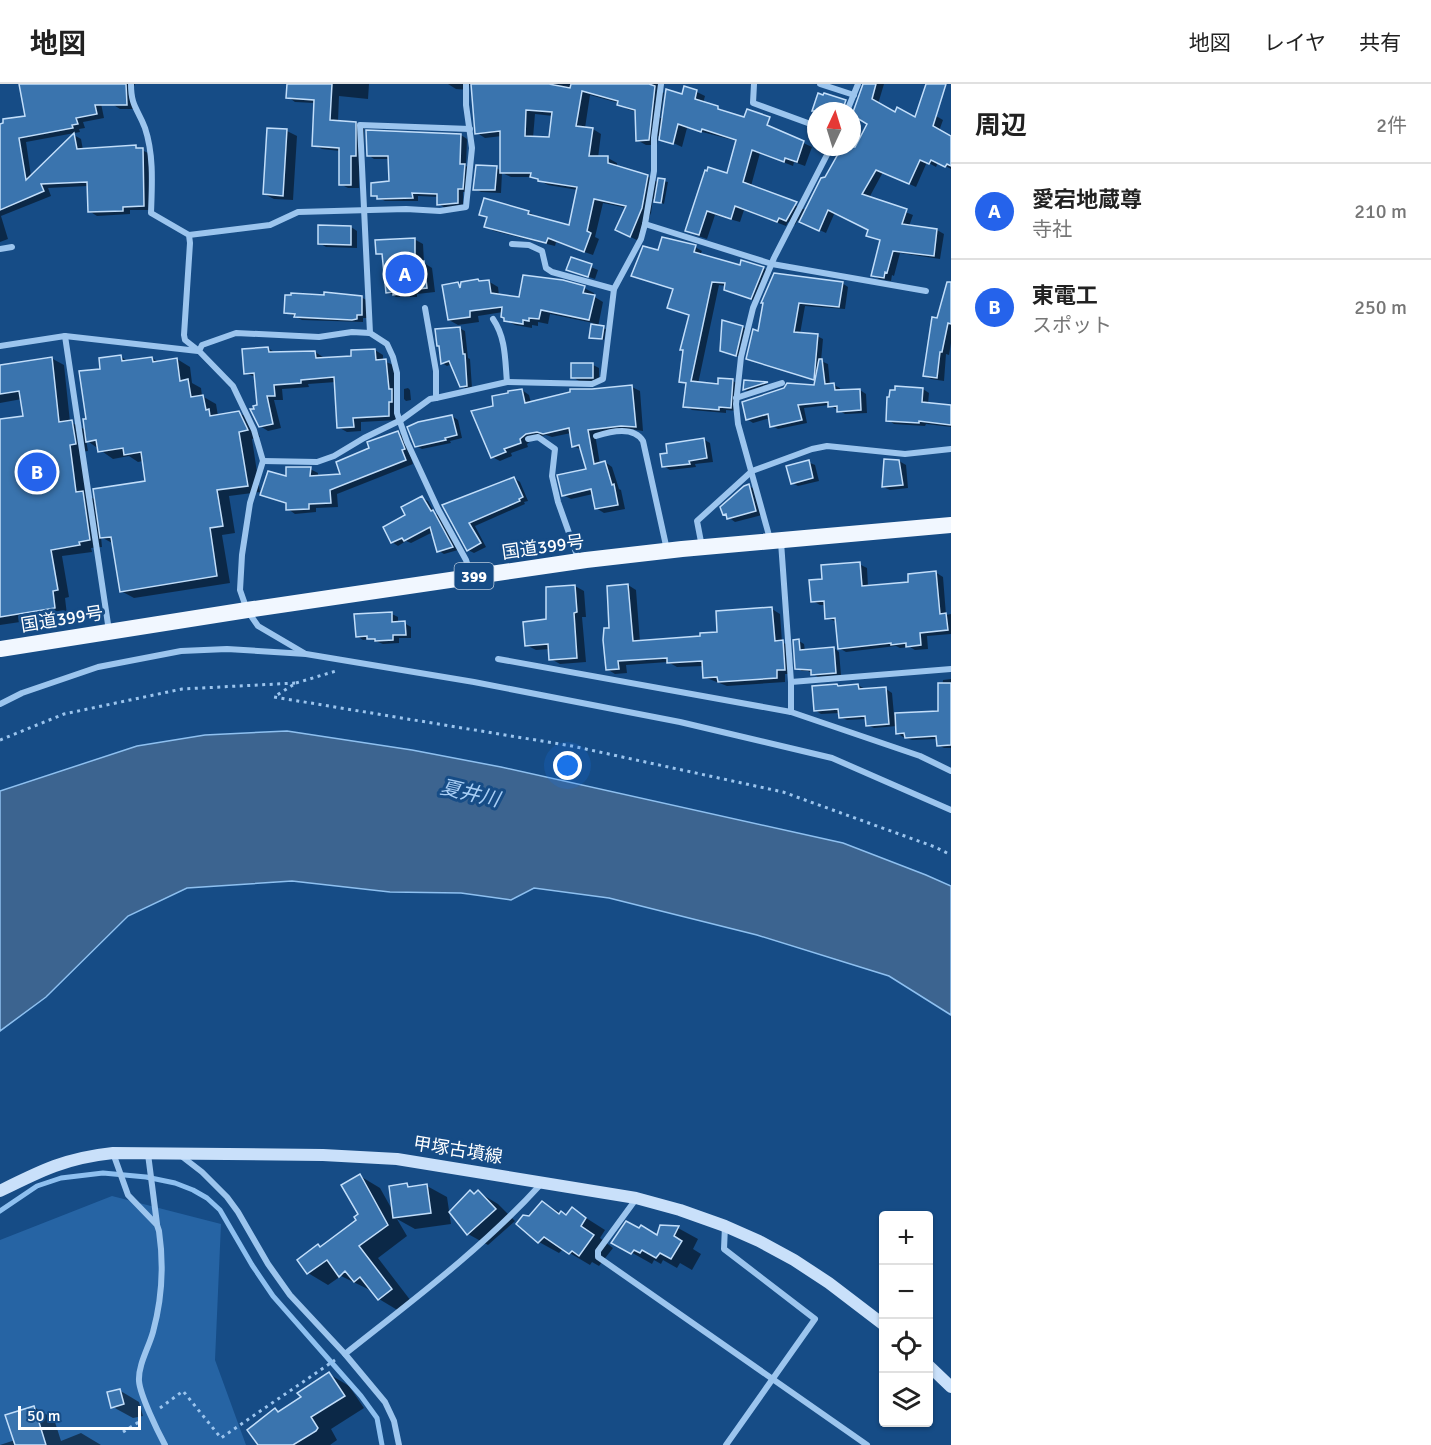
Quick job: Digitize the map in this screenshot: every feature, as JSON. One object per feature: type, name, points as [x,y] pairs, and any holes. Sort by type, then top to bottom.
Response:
[{"type":"highway","name":"国道399号","points":[[0,649],[579,561],[667,550],[951,525]]},
{"type":"main road","name":"甲塚古墳線","points":[[0,1191],[46,1168],[83,1156],[113,1153],[149,1159],[177,1152],[362,1156],[432,1164],[636,1198],[680,1210],[725,1226],[794,1260],[879,1321]]},
{"type":"main road","points":[[933,1370],[951,1387]]},
{"type":"street","points":[[131,84],[133,105],[145,127],[151,155],[151,213],[189,235],[270,225],[298,212],[406,209],[440,211],[466,207],[472,148],[466,105],[466,84]]},
{"type":"street","points":[[263,461],[317,462],[334,456],[401,420],[430,399],[507,382],[592,384],[603,379],[614,289],[641,239],[645,224],[654,171],[654,138],[662,84]]},
{"type":"street","points":[[754,84],[753,103],[807,123]]},
{"type":"street","points":[[820,84],[854,95]]},
{"type":"street","points":[[851,102],[858,84]]},
{"type":"street","points":[[370,333],[360,125],[470,129]]},
{"type":"street","points":[[791,712],[791,682],[776,540],[738,424],[736,398],[741,357],[753,308],[772,264],[826,156]]},
{"type":"street","points":[[645,224],[772,264],[926,291]]},
{"type":"street","points":[[189,235],[185,340],[233,386],[254,430],[263,461],[250,503],[242,555],[240,590],[247,610],[258,626],[306,654]]},
{"type":"street","points":[[512,244],[529,245],[542,251],[546,268],[552,272],[614,289]]},
{"type":"street","points":[[0,249],[12,247]]},
{"type":"street","points":[[425,308],[436,371],[436,398]]},
{"type":"street","points":[[493,319],[499,328],[503,342],[507,382]]},
{"type":"street","points":[[199,351],[202,345],[236,333],[319,337],[352,332],[370,333],[387,344],[397,373],[398,413],[407,442],[438,509],[466,560],[471,577]]},
{"type":"street","points":[[0,346],[65,336],[199,351]]},
{"type":"street","points":[[65,336],[109,632]]},
{"type":"street","points":[[736,398],[782,383]]},
{"type":"street","points":[[596,436],[617,431],[632,432],[644,441],[667,550]]},
{"type":"street","points":[[528,440],[538,437],[555,449],[552,476],[558,502],[579,561]]},
{"type":"street","points":[[702,547],[697,521],[752,471],[812,449],[827,447],[905,454],[951,449]]},
{"type":"street","points":[[0,704],[22,693],[98,667],[182,651],[227,649],[306,654],[474,682],[680,722],[832,758],[951,810]]},
{"type":"street","points":[[498,659],[791,712],[920,756],[951,771]]},
{"type":"street","points":[[791,682],[951,669]]},
{"type":"street","points":[[177,1152],[227,1197],[290,1295],[345,1354],[390,1409],[399,1445]]},
{"type":"street","points":[[113,1153],[128,1195],[157,1225]]},
{"type":"street","points":[[149,1159],[154,1208],[160,1238],[161,1292],[154,1329],[139,1383],[165,1445]]},
{"type":"street","points":[[345,1354],[466,1257],[515,1213],[543,1182]]},
{"type":"street","points":[[636,1198],[598,1251],[598,1257],[867,1445]]},
{"type":"street","points":[[725,1226],[724,1249],[815,1319],[726,1445]]},
{"type":"path","points":[[0,740],[64,714],[182,689],[296,683],[361,664]]},
{"type":"path","points":[[296,683],[274,698],[572,746],[783,792],[935,847],[951,855]]},
{"type":"path","points":[[123,1432],[183,1391],[221,1438],[329,1364]]},
{"type":"shaded area","points":[[112,1196],[221,1224],[215,1360],[246,1445],[0,1445],[0,1240]]},
{"type":"water","name":"夏井川","points":[[287,731],[412,750],[501,767],[843,843],[926,875],[951,886],[951,1015],[889,976],[757,935],[609,898],[534,888],[511,900],[461,893],[390,892],[292,881],[187,888],[128,916],[46,997],[0,1031],[0,791],[137,746],[205,735]]},
{"type":"building","points":[[19,84],[126,84],[127,105],[95,105],[97,114],[76,118],[78,124],[72,125],[73,128],[19,138],[26,180],[74,133],[77,149],[136,145],[136,148],[143,148],[144,206],[123,207],[123,211],[88,212],[87,182],[41,184],[44,191],[0,210],[0,124],[3,123],[3,119],[25,116]]},
{"type":"building","points":[[287,84],[332,84],[330,120],[356,122],[356,156],[351,156],[351,185],[339,185],[339,148],[312,146],[314,100],[286,98]]},
{"type":"building","points":[[471,84],[549,84],[570,88],[571,84],[649,84],[655,86],[649,140],[636,141],[635,110],[617,105],[618,101],[582,91],[576,126],[593,128],[589,156],[608,156],[608,163],[648,175],[642,208],[630,237],[615,230],[626,206],[594,199],[587,231],[591,233],[584,252],[548,238],[546,243],[484,227],[487,217],[479,215],[484,198],[529,211],[528,214],[569,225],[577,187],[538,181],[530,177],[531,173],[500,173],[500,131],[475,134]],"holes":[[[526,110],[552,112],[549,137],[525,136]]]},
{"type":"building","points":[[863,84],[876,84],[872,99],[895,112],[897,107],[915,117],[926,84],[946,84],[933,126],[951,136],[951,166],[947,164],[945,167],[931,160],[929,164],[920,160],[909,184],[876,170],[862,194],[907,209],[902,224],[937,229],[934,256],[893,251],[884,278],[871,276],[880,240],[866,236],[868,230],[828,210],[819,231],[799,222],[821,178],[825,177],[837,156],[861,156],[861,136],[867,124],[861,120],[861,102],[857,102]]},
{"type":"building","points":[[684,86],[697,90],[695,99],[718,106],[718,109],[744,117],[747,109],[770,117],[767,125],[804,141],[797,162],[785,158],[784,162],[752,150],[743,182],[797,202],[786,221],[779,218],[777,222],[735,206],[731,219],[707,211],[699,235],[685,231],[705,170],[707,171],[708,167],[727,173],[736,140],[678,124],[673,144],[659,140],[666,89],[682,94]]},
{"type":"building","points":[[818,93],[846,100],[845,102],[815,102]]},
{"type":"building","points":[[267,128],[287,129],[283,196],[263,194]]},
{"type":"building","points":[[366,130],[461,134],[460,164],[465,164],[463,189],[458,189],[458,203],[437,205],[437,194],[412,193],[413,198],[377,199],[377,196],[371,196],[371,183],[389,181],[388,156],[367,156]]},
{"type":"building","points":[[476,165],[497,166],[495,190],[473,190]]},
{"type":"building","points":[[658,178],[665,179],[661,203],[654,202]]},
{"type":"building","points":[[318,225],[351,226],[351,245],[318,244]]},
{"type":"building","points":[[662,237],[696,245],[694,252],[740,265],[741,260],[764,267],[751,299],[724,290],[725,283],[712,282],[691,381],[718,384],[718,378],[733,379],[731,408],[719,407],[719,410],[683,407],[686,383],[679,382],[683,350],[680,350],[689,315],[667,308],[673,289],[631,276],[643,246],[658,250]]},
{"type":"building","points":[[415,238],[415,262],[424,261],[427,288],[393,295],[393,292],[386,293],[382,254],[376,254],[375,240]]},
{"type":"building","points":[[571,257],[592,264],[588,277],[566,270]]},
{"type":"building","points":[[774,273],[843,282],[839,307],[799,303],[794,332],[818,334],[814,380],[746,359],[753,329],[758,331],[763,303],[761,303]]},
{"type":"building","points":[[523,275],[563,280],[585,286],[583,293],[595,295],[589,320],[541,310],[539,319],[529,318],[529,321],[523,320],[523,324],[504,321],[501,317],[502,307],[470,311],[470,317],[448,320],[442,285],[458,282],[460,288],[461,282],[489,280],[491,293],[519,297]]},
{"type":"building","points":[[947,282],[951,282],[951,324],[948,323],[942,352],[940,352],[937,378],[923,376],[932,317],[937,318]]},
{"type":"building","points":[[324,292],[362,296],[362,315],[357,315],[357,319],[352,320],[294,317],[295,314],[284,313],[285,295],[291,295],[291,293],[324,295]]},
{"type":"building","points":[[722,320],[743,326],[736,356],[720,351]]},
{"type":"building","points":[[591,324],[604,326],[602,339],[589,338]]},
{"type":"building","points":[[460,327],[467,386],[460,387],[449,361],[441,364],[435,329]]},
{"type":"building","points":[[268,347],[269,352],[315,351],[316,358],[351,356],[351,350],[375,349],[376,360],[386,359],[389,389],[392,389],[389,416],[353,418],[354,427],[337,428],[334,377],[274,385],[275,396],[267,396],[273,424],[259,427],[250,409],[254,409],[253,406],[257,405],[254,373],[244,374],[242,349]]},
{"type":"building","points":[[121,355],[122,361],[152,357],[153,362],[177,358],[180,381],[188,379],[191,397],[203,395],[206,410],[209,409],[210,416],[239,411],[248,430],[239,432],[248,486],[217,490],[223,526],[210,528],[217,576],[120,592],[111,537],[100,538],[93,489],[145,481],[141,452],[124,455],[123,448],[98,452],[96,440],[86,442],[83,419],[86,419],[79,371],[100,369],[99,358]]},
{"type":"building","points":[[52,357],[59,422],[72,420],[76,444],[70,445],[76,492],[83,491],[90,540],[79,542],[80,545],[51,550],[58,590],[53,591],[55,608],[0,617],[0,419],[23,416],[19,391],[0,394],[0,365]]},
{"type":"building","points":[[819,359],[822,359],[825,384],[834,383],[835,390],[860,389],[861,410],[837,412],[837,406],[828,407],[828,402],[798,405],[802,420],[770,427],[768,414],[746,420],[742,402],[784,388],[787,383],[814,385]]},
{"type":"building","points":[[571,363],[593,363],[593,378],[571,378]]},
{"type":"building","points":[[744,380],[768,382],[743,390]]},
{"type":"building","points":[[632,385],[636,427],[621,426],[588,430],[594,464],[605,461],[612,485],[614,484],[618,505],[595,509],[591,489],[562,496],[557,475],[586,469],[579,445],[572,447],[569,428],[543,434],[537,432],[526,434],[520,439],[521,443],[504,449],[506,452],[491,458],[471,411],[493,406],[492,396],[508,393],[508,391],[522,389],[525,403],[570,392],[570,389]]},
{"type":"building","points":[[895,386],[923,388],[922,402],[951,405],[951,425],[919,421],[919,423],[886,421],[887,397],[889,397],[890,390],[895,390]]},
{"type":"building","points":[[452,415],[457,435],[415,447],[407,427],[418,422]]},
{"type":"building","points":[[398,431],[405,449],[402,450],[406,460],[330,490],[331,503],[309,504],[309,509],[286,510],[286,503],[260,495],[268,471],[286,476],[286,467],[311,467],[310,476],[340,474],[336,462],[369,448],[367,442]]},
{"type":"building","points":[[704,438],[707,458],[689,461],[690,464],[662,467],[660,454],[667,453],[666,444]]},
{"type":"building","points":[[884,459],[899,460],[903,485],[882,487]]},
{"type":"building","points":[[809,460],[813,478],[791,484],[786,466]]},
{"type":"building","points":[[514,477],[523,497],[519,499],[520,501],[469,523],[481,543],[467,551],[442,505]]},
{"type":"building","points":[[749,484],[756,511],[727,519],[720,507]]},
{"type":"building","points":[[422,496],[431,511],[433,510],[453,547],[437,552],[430,527],[404,541],[402,538],[391,543],[383,527],[405,515],[401,507]]},
{"type":"building","points":[[860,562],[862,586],[908,582],[908,574],[936,571],[940,614],[946,613],[948,630],[920,633],[921,645],[906,647],[906,643],[891,645],[891,643],[838,649],[835,618],[825,619],[824,601],[811,602],[809,580],[822,579],[821,565]]},
{"type":"building","points":[[628,584],[633,641],[700,636],[700,633],[717,632],[716,611],[772,607],[775,641],[783,640],[785,670],[777,670],[777,678],[718,682],[717,677],[703,678],[702,661],[667,663],[667,658],[618,661],[619,669],[606,670],[603,640],[604,628],[609,628],[607,586]]},
{"type":"building","points":[[575,585],[577,658],[549,660],[548,644],[525,646],[523,622],[546,619],[546,587]]},
{"type":"building","points":[[392,612],[392,622],[405,621],[406,635],[393,635],[393,640],[375,641],[375,639],[367,639],[367,636],[356,637],[354,614]]},
{"type":"building","points":[[799,639],[800,650],[834,647],[836,673],[811,675],[811,670],[795,669],[793,640]]},
{"type":"building","points":[[938,683],[951,683],[951,745],[937,746],[936,736],[905,738],[904,733],[896,734],[895,713],[938,711]]},
{"type":"building","points":[[837,684],[838,686],[858,684],[859,689],[886,687],[889,724],[866,726],[865,716],[839,718],[838,709],[814,711],[812,686]]},
{"type":"building","points":[[360,1174],[388,1225],[359,1246],[392,1289],[378,1300],[360,1277],[354,1282],[345,1271],[339,1277],[327,1260],[307,1274],[297,1260],[318,1244],[320,1247],[356,1220],[354,1217],[358,1214],[341,1185]]},
{"type":"building","points":[[407,1183],[408,1187],[427,1184],[431,1213],[393,1218],[389,1186]]},
{"type":"building","points":[[470,1190],[474,1194],[478,1190],[496,1209],[467,1235],[449,1212]]},
{"type":"building","points":[[542,1201],[559,1214],[561,1211],[566,1215],[572,1207],[586,1218],[581,1226],[594,1235],[579,1256],[572,1251],[569,1254],[544,1237],[538,1243],[516,1224],[523,1215],[529,1216]]},
{"type":"building","points":[[626,1221],[639,1228],[641,1225],[657,1235],[660,1225],[679,1226],[674,1236],[682,1241],[671,1259],[660,1253],[656,1258],[642,1250],[640,1253],[634,1250],[631,1254],[611,1243]]},
{"type":"building","points":[[329,1372],[345,1396],[311,1417],[318,1428],[316,1431],[293,1445],[258,1445],[247,1430],[275,1408],[278,1412],[301,1397],[297,1393]]},
{"type":"building","points":[[120,1389],[124,1404],[111,1408],[107,1392]]},
{"type":"building","points":[[34,1406],[46,1445],[15,1445],[5,1415]]},
{"type":"waterway","points":[[0,1211],[37,1186],[61,1178],[103,1173],[146,1177],[175,1183],[207,1198],[220,1210],[273,1296],[361,1396],[377,1418],[382,1445]]},
{"type":"place","name":"愛宕地蔵尊","points":[[405,274]]},
{"type":"place","name":"東電工","points":[[37,472]]}]
